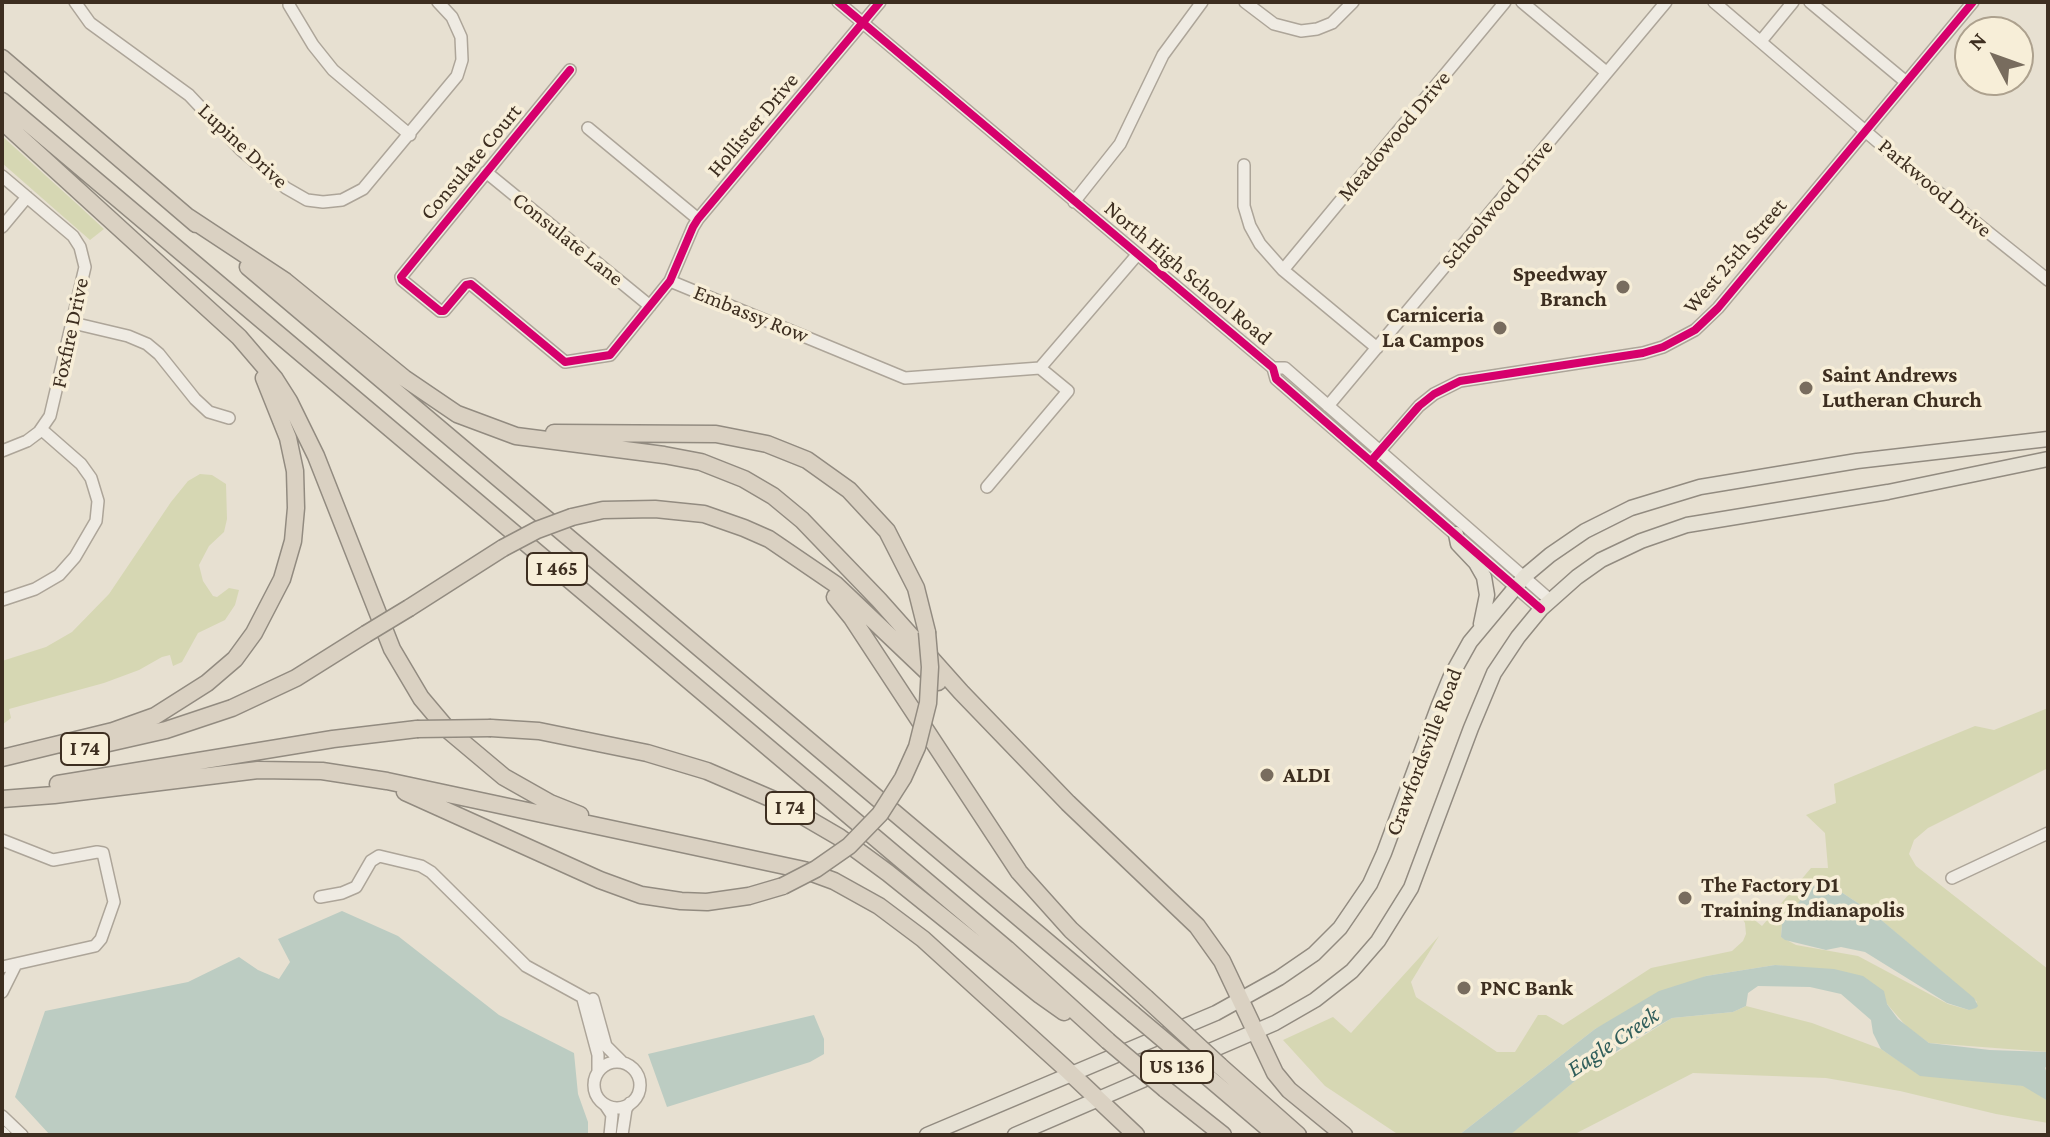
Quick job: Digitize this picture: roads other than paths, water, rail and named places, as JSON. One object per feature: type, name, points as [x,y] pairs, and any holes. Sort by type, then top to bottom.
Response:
[{"type":"highway","name":"I 465","points":[[2,58],[1276,1135]]},
{"type":"highway","name":"I 465","points":[[2,101],[1007,949],[1108,1041],[1223,1135]]},
{"type":"highway","points":[[2,121],[258,357],[289,401],[316,456],[392,649],[421,698],[448,730],[504,777],[573,813],[635,832]]},
{"type":"highway","points":[[188,217],[285,281],[427,396],[457,414],[516,436],[701,462],[744,479],[773,496],[802,520],[879,600],[961,692],[1068,803],[1203,933],[1222,961],[1269,1064],[1282,1083],[1344,1135]]},
{"type":"highway","points":[[2,761],[124,728],[179,703],[235,659],[270,606],[293,541],[296,495],[291,451],[281,416],[266,382],[253,361],[216,317]]},
{"type":"highway","points":[[338,774],[412,795],[600,880],[641,895],[707,902],[749,896],[783,886],[816,869],[849,846],[880,814],[903,778],[921,733],[928,703],[930,667],[927,632],[916,588],[901,555],[887,531],[849,490],[789,452],[754,440],[716,434],[501,430]]},
{"type":"highway","name":"I 74","points":[[2,761],[96,747],[189,724],[278,687],[503,548],[537,530],[572,517],[603,510],[638,508],[704,514],[769,539],[809,567],[852,618],[1019,872],[1071,930],[1298,1135]]},
{"type":"highway","points":[[809,567],[835,584],[1045,785],[1068,803]]},
{"type":"highway","name":"I 74","points":[[2,798],[68,783],[333,739],[417,729],[539,731],[647,753],[707,771],[779,802],[851,846],[1040,995],[1108,1041]]},
{"type":"highway","points":[[2,798],[291,769],[387,781],[804,870],[861,895],[923,939],[1136,1135]]},
{"type":"main road","name":"Crawfordsville Road","points":[[927,1135],[1216,1013],[1279,978],[1314,954],[1340,928],[1362,899],[1384,853],[1451,676],[1478,632],[1520,581],[1563,545],[1605,519],[1675,493],[1856,461],[2048,439]]},
{"type":"main road","name":"Crawfordsville Road","points":[[1015,1135],[1295,1013],[1335,986],[1367,955],[1392,921],[1415,879],[1485,691],[1509,650],[1546,604],[1601,560],[1641,541],[1687,525],[1888,492],[2048,459]]},
{"type":"main road","points":[[1456,534],[1458,544],[1480,569],[1486,586],[1486,604],[1478,632]]},
{"type":"street","name":"Lupine Drive","points":[[75,2],[90,23],[189,95],[241,150],[289,191],[307,200],[335,202],[357,193],[369,183],[457,76],[463,48],[457,27],[438,2]]},
{"type":"street","name":"North High School Road","points":[[838,2],[1273,368],[1276,379],[1376,456],[1546,604]]},
{"type":"street","name":"Hollister Drive","points":[[670,281],[698,219],[880,2]]},
{"type":"street","points":[[1074,202],[1120,144],[1163,55],[1202,2]]},
{"type":"street","points":[[1245,2],[1274,24],[1301,31],[1332,23],[1353,2]]},
{"type":"street","name":"Meadowood Drive","points":[[1283,270],[1505,2]]},
{"type":"street","points":[[1522,2],[1606,72]]},
{"type":"street","name":"Schoolwood Drive","points":[[1328,406],[1666,2]]},
{"type":"street","name":"Parkwood Drive","points":[[1714,2],[1919,177],[2048,280]]},
{"type":"street","points":[[1761,41],[1793,2]]},
{"type":"street","points":[[1810,2],[1906,82]]},
{"type":"street","name":"West 25th Street","points":[[1376,456],[1419,406],[1434,394],[1460,381],[1643,353],[1688,335],[1718,308],[1973,2]]},
{"type":"street","points":[[289,5],[315,48],[333,70],[410,135]]},
{"type":"street","name":"Consulate Court","points":[[401,277],[570,70]]},
{"type":"street","points":[[588,128],[698,219]]},
{"type":"street","points":[[1244,165],[1244,206],[1260,244],[1283,270],[1377,348]]},
{"type":"street","name":"Consulate Lane","points":[[486,172],[650,306]]},
{"type":"street","name":"Foxfire Drive","points":[[2,176],[73,236],[80,247],[85,267],[54,407],[41,429]]},
{"type":"street","points":[[2,227],[27,197]]},
{"type":"street","points":[[987,487],[1068,391],[1040,368],[1137,255]]},
{"type":"street","name":"Embassy Row","points":[[401,277],[440,311],[444,311],[466,285],[471,284],[565,362],[610,355],[670,281],[905,378],[1040,368]]},
{"type":"street","points":[[73,323],[128,336],[147,344],[209,412],[229,418]]},
{"type":"street","name":"North High School Road","points":[[1273,368],[1285,368],[1328,406],[1456,534],[1520,581]]},
{"type":"street","points":[[2,451],[27,441],[41,429],[86,471],[96,493],[97,513],[87,540],[59,575],[35,589],[2,600]]},
{"type":"street","points":[[1952,878],[2048,833]]},
{"type":"street","points":[[2,840],[53,860],[97,852],[105,855],[114,902],[101,939],[95,946],[2,967]]},
{"type":"street","points":[[320,897],[356,887],[371,861],[379,856],[421,866],[431,872],[520,961],[588,999],[606,1046],[634,1069],[639,1080],[638,1093],[626,1109],[622,1135]]},
{"type":"street","points":[[2,992],[16,964]]},
{"type":"street","points":[[588,999],[598,1055],[594,1091],[612,1115],[610,1135]]},
{"type":"street","points":[[598,1072],[607,1064],[623,1062]]},
{"type":"street","points":[[606,1105],[617,1108],[630,1103]]},
{"type":"street","points":[[2,1116],[22,1135]]},
{"type":"water","points":[[1821,883],[1829,884],[1873,913],[1974,998],[1978,1006],[1969,1010],[1947,1003],[1865,952],[1841,947],[1826,950],[1781,937],[1782,924],[1805,894]]},
{"type":"water","points":[[342,911],[398,936],[499,1015],[574,1053],[578,1094],[588,1122],[588,1135],[50,1135],[15,1097],[45,1011],[188,982],[239,957],[279,979],[290,962],[278,939]]},
{"type":"water","name":"Eagle Creek","points":[[1775,965],[1834,969],[1863,976],[1884,991],[1887,1004],[1898,1019],[1929,1043],[2048,1052],[2045,1068],[2048,1101],[2023,1086],[1920,1076],[1881,1049],[1871,1020],[1841,994],[1810,987],[1758,986],[1748,993],[1746,1006],[1733,1012],[1672,1018],[1629,1043],[1587,1071],[1510,1135],[1459,1135],[1595,1029],[1659,991],[1706,976]]},
{"type":"water","points":[[814,1015],[824,1039],[824,1054],[810,1062],[667,1107],[648,1054]]},
{"type":"place","name":"Speedway Branch","points":[[1623,287]]},
{"type":"place","name":"Carniceria La Campos","points":[[1500,328]]},
{"type":"place","name":"Saint Andrews Lutheran Church","points":[[1806,388]]},
{"type":"place","name":"ALDI","points":[[1267,775]]},
{"type":"place","name":"The Factory D1 Training Indianapolis","points":[[1685,898]]},
{"type":"place","name":"PNC Bank","points":[[1464,988]]}]
